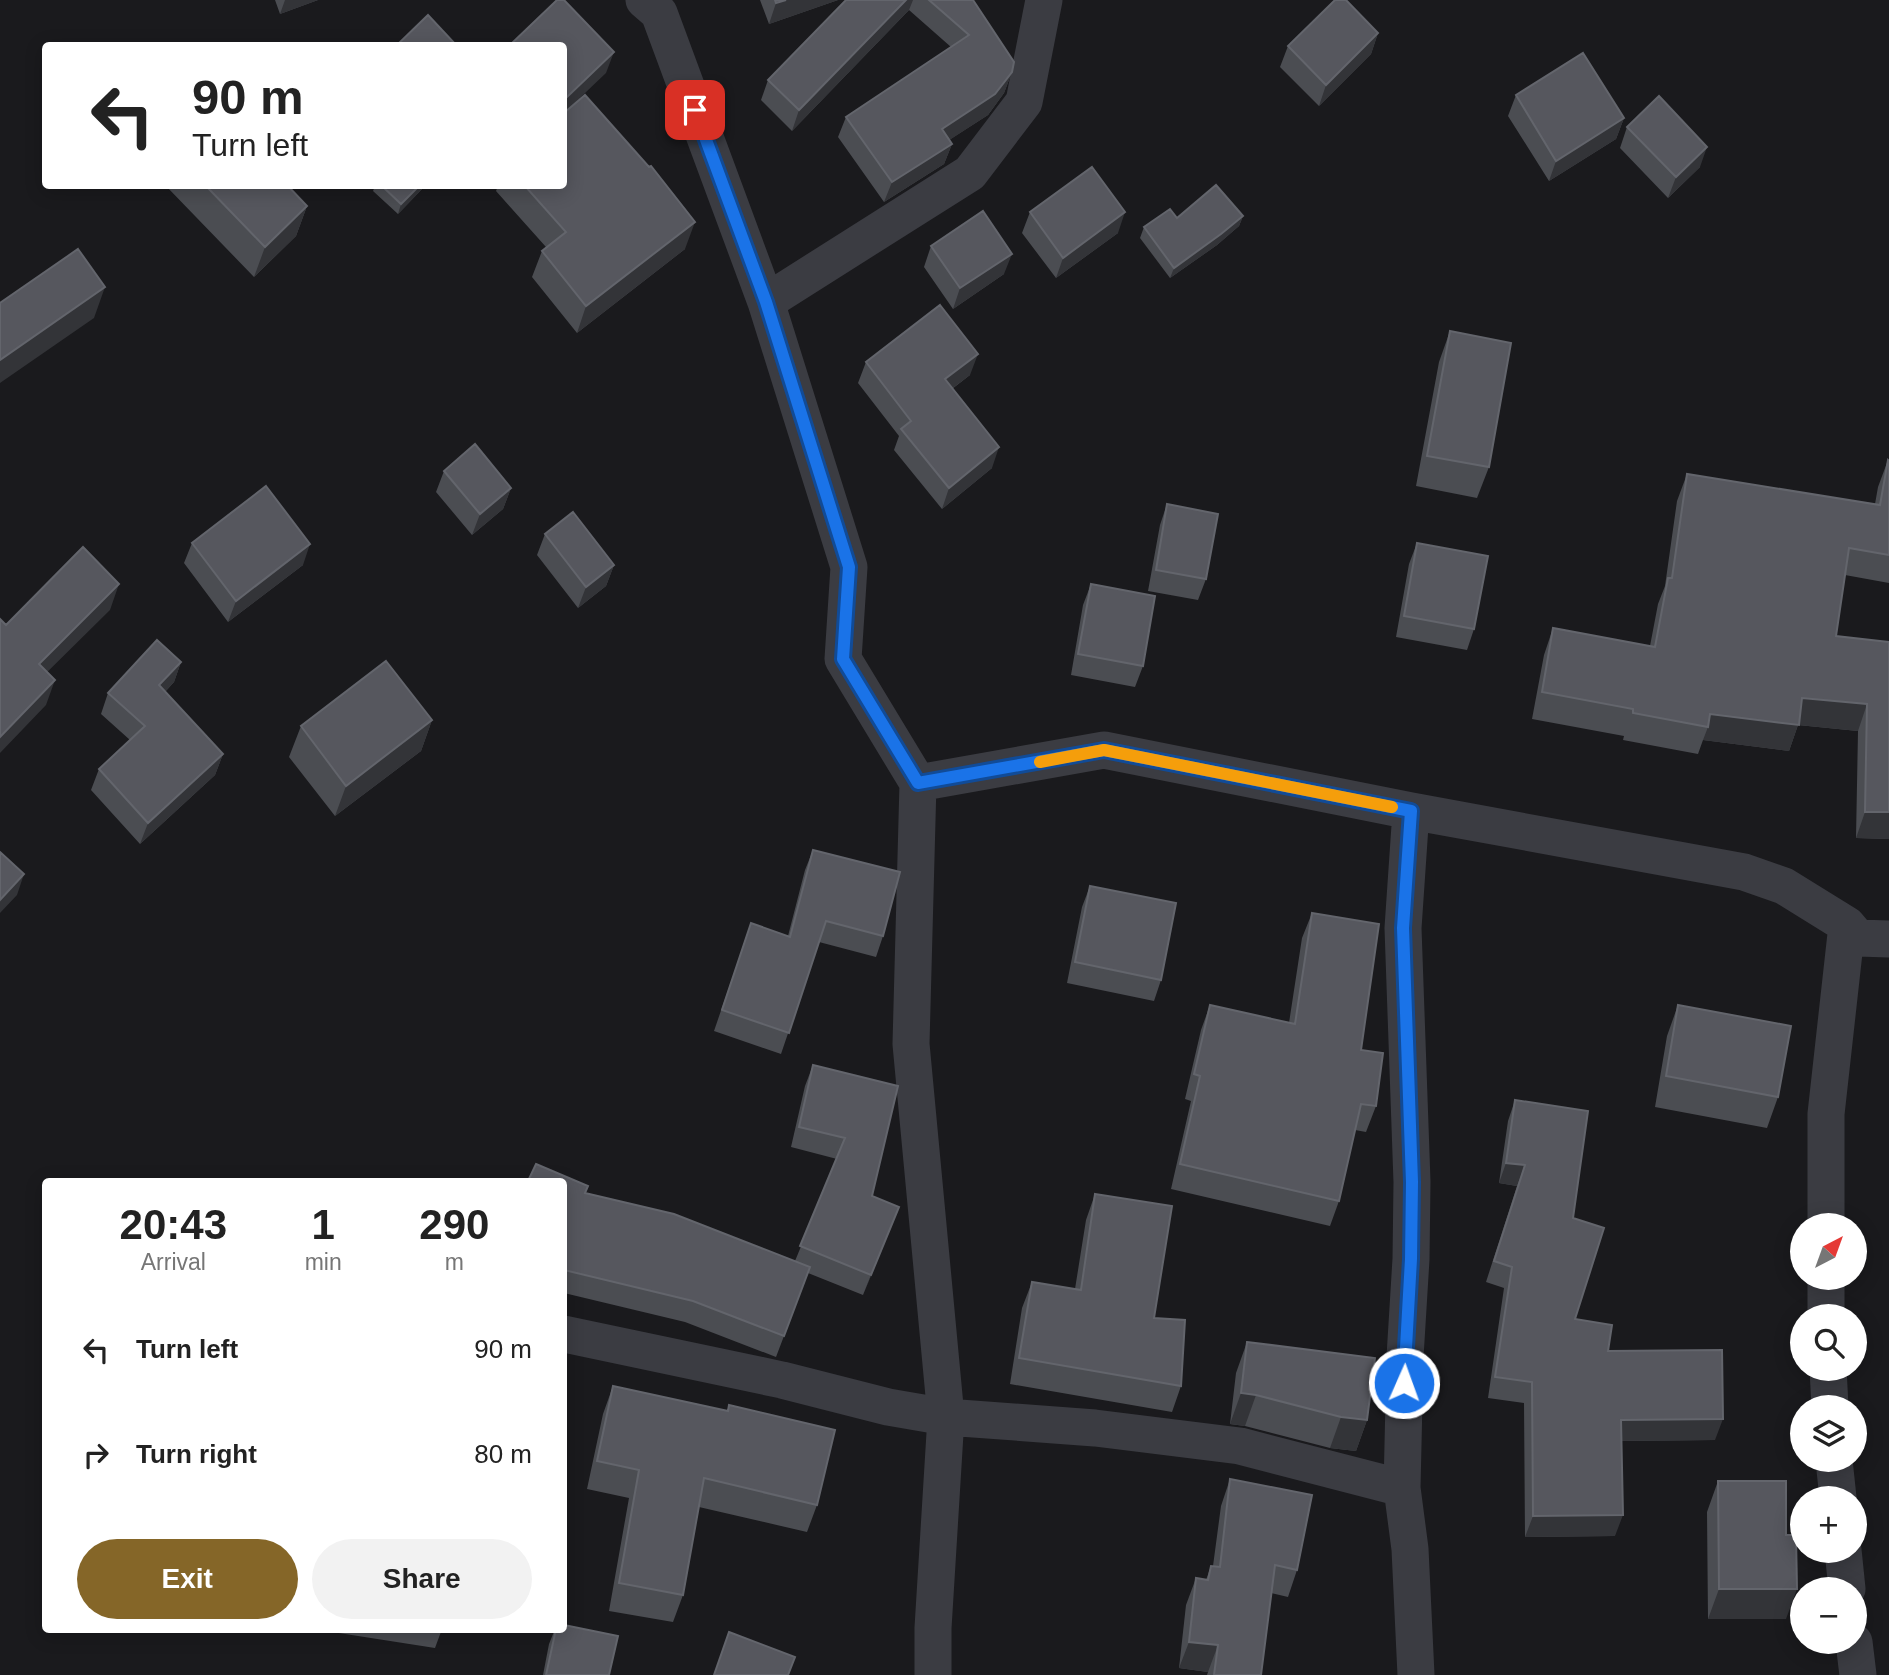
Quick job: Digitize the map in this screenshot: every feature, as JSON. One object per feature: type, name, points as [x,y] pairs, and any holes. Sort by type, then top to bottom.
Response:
[{"type":"street","points":[[644,0],[659,13],[766,302],[849,567],[843,659],[918,783],[911,1044],[946,1418],[933,1628],[933,1675]]},
{"type":"street","points":[[766,302],[970,173],[1024,102],[1044,0]]},
{"type":"street","points":[[918,783],[1104,750],[1411,811],[1744,872],[1784,886],[1847,925],[1858,938],[1889,939]]},
{"type":"street","points":[[1411,811],[1403,928],[1412,1182],[1402,1488],[1410,1549],[1416,1675]]},
{"type":"street","points":[[1826,1213],[1826,1114],[1847,925]]},
{"type":"street","points":[[567,1335],[946,1418],[1095,1428],[1240,1446],[1402,1488]]},
{"type":"street","points":[[1855,1654],[1858,1675]]},
{"type":"building","points":[[557,0],[564,0],[614,52],[567,97],[567,42],[513,42]]},
{"type":"building","points":[[846,0],[906,0],[799,110],[768,80]]},
{"type":"building","points":[[929,0],[973,0],[1014,62],[1012,72],[995,94],[942,129],[952,144],[892,182],[846,117],[969,35]]},
{"type":"building","points":[[1335,0],[1346,0],[1378,33],[1326,85],[1288,46]]},
{"type":"building","points":[[428,15],[453,42],[400,42]]},
{"type":"building","points":[[1583,53],[1624,118],[1556,161],[1516,95]]},
{"type":"building","points":[[585,95],[649,167],[651,166],[695,222],[586,306],[542,251],[566,232],[528,189],[567,189],[567,110]]},
{"type":"building","points":[[1659,96],[1707,147],[1676,177],[1627,127]]},
{"type":"building","points":[[1092,167],[1125,212],[1063,258],[1030,212]]},
{"type":"building","points":[[1216,185],[1243,216],[1174,268],[1144,227],[1170,209],[1177,218]]},
{"type":"building","points":[[209,189],[291,189],[307,206],[265,247]]},
{"type":"building","points":[[385,189],[416,189],[401,204]]},
{"type":"building","points":[[983,211],[1012,254],[960,288],[931,246]]},
{"type":"building","points":[[78,249],[105,287],[0,360],[0,303]]},
{"type":"building","points":[[940,305],[978,354],[945,379],[999,447],[949,488],[901,429],[911,421],[866,362]]},
{"type":"building","points":[[1450,331],[1511,343],[1489,467],[1427,456]]},
{"type":"building","points":[[475,444],[511,488],[480,514],[444,471]]},
{"type":"building","points":[[1888,460],[1889,555],[1849,548],[1836,636],[1889,642],[1889,812],[1865,812],[1867,704],[1802,698],[1799,725],[1710,714],[1708,727],[1633,713],[1633,709],[1542,692],[1553,628],[1655,647],[1668,578],[1672,578],[1687,474],[1880,505]]},
{"type":"building","points":[[266,486],[310,544],[236,601],[192,543]]},
{"type":"building","points":[[1167,504],[1218,514],[1206,579],[1156,570]]},
{"type":"building","points":[[573,512],[614,565],[586,587],[545,534]]},
{"type":"building","points":[[1417,543],[1488,556],[1474,629],[1404,616]]},
{"type":"building","points":[[83,547],[119,584],[39,664],[55,680],[0,737],[0,619],[6,625]]},
{"type":"building","points":[[1091,584],[1155,596],[1143,666],[1078,654]]},
{"type":"building","points":[[157,640],[181,662],[159,685],[223,754],[148,823],[99,769],[145,726],[108,693]]},
{"type":"building","points":[[386,661],[432,720],[346,786],[301,726]]},
{"type":"building","points":[[813,850],[900,872],[883,936],[826,921],[789,1033],[722,1010],[751,923],[790,937]]},
{"type":"building","points":[[0,852],[24,874],[0,900]]},
{"type":"building","points":[[1090,886],[1176,903],[1161,980],[1075,962]]},
{"type":"building","points":[[1312,913],[1379,924],[1361,1050],[1383,1053],[1376,1106],[1361,1104],[1339,1201],[1180,1164],[1200,1076],[1194,1074],[1210,1005],[1295,1024]]},
{"type":"building","points":[[1678,1005],[1791,1026],[1778,1097],[1666,1076]]},
{"type":"building","points":[[813,1065],[898,1086],[872,1196],[899,1207],[871,1275],[800,1246],[845,1138],[799,1127]]},
{"type":"building","points":[[1515,1100],[1588,1111],[1573,1218],[1604,1228],[1575,1319],[1612,1325],[1608,1351],[1722,1350],[1723,1419],[1621,1420],[1623,1515],[1533,1516],[1532,1382],[1495,1377],[1512,1267],[1494,1261],[1525,1165],[1506,1163]]},
{"type":"building","points":[[536,1164],[588,1186],[585,1193],[674,1214],[810,1267],[784,1336],[693,1301],[567,1271],[567,1178],[529,1178]]},
{"type":"building","points":[[1095,1194],[1172,1206],[1154,1318],[1185,1320],[1181,1386],[1019,1358],[1032,1282],[1081,1290]]},
{"type":"building","points":[[1247,1342],[1375,1358],[1367,1420],[1341,1417],[1241,1393]]},
{"type":"building","points":[[613,1386],[728,1411],[729,1405],[835,1430],[817,1505],[704,1478],[683,1595],[619,1583],[639,1470],[597,1461]]},
{"type":"building","points":[[1230,1479],[1312,1495],[1297,1570],[1275,1565],[1261,1675],[1214,1675],[1218,1645],[1189,1642],[1196,1578],[1208,1580],[1211,1566],[1220,1567]]},
{"type":"building","points":[[1718,1481],[1786,1481],[1786,1535],[1790,1535],[1790,1563],[1797,1563],[1797,1577],[1790,1577],[1790,1589],[1719,1589]]},
{"type":"building","points":[[567,1626],[618,1636],[609,1675],[546,1675],[555,1633],[567,1633]]},
{"type":"building","points":[[729,1632],[795,1657],[788,1675],[714,1675]]},
{"type":"slow traffic","points":[[1040,762],[1104,750],[1392,807]]},
{"type":"route","points":[[695,110],[766,302],[849,567],[843,659],[918,783],[1104,750],[1411,811],[1403,928],[1412,1182],[1404,1383]]}]
